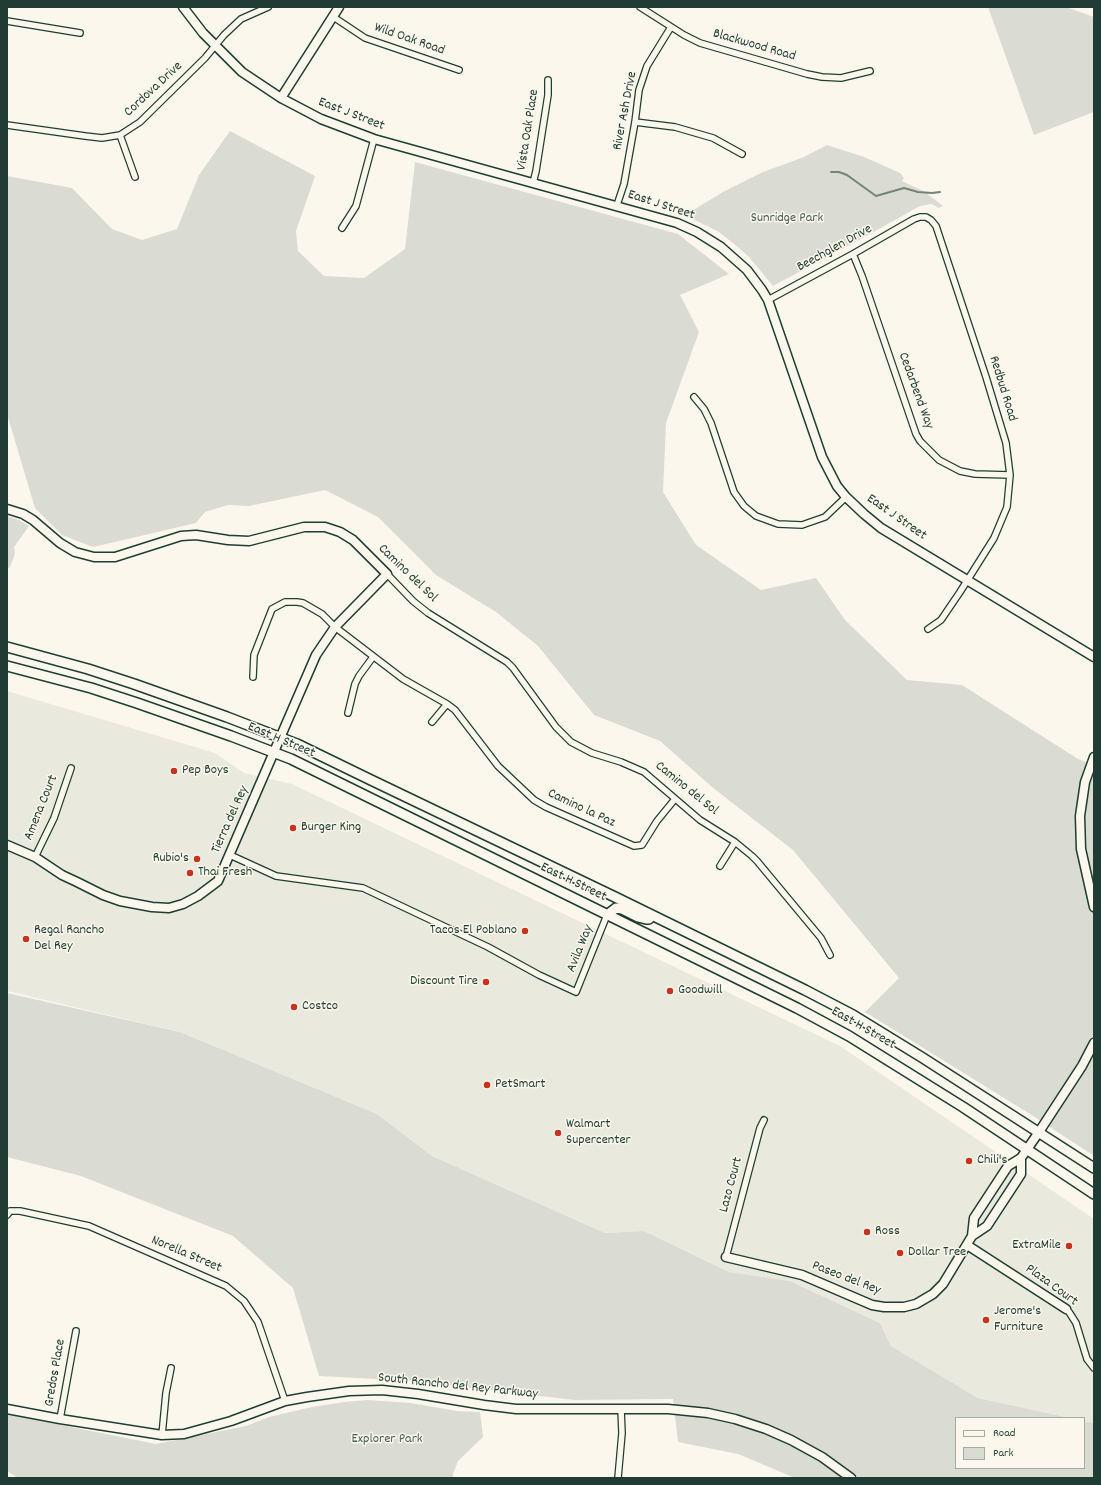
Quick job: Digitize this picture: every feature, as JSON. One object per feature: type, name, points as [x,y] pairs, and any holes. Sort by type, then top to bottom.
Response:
[{"type":"main road","name":"East H Street","points":[[7,648],[88,669],[227,716],[280,737],[652,915],[853,1015],[923,1058],[1094,1168]]},
{"type":"main road","name":"East H Street","points":[[7,666],[91,688],[274,752],[797,1008],[849,1036],[958,1104],[1094,1194]]},
{"type":"main road","points":[[607,915],[616,908],[622,908],[638,917],[646,919],[649,919],[652,915]]},
{"type":"street","name":"East J Street","points":[[183,7],[215,47],[242,72],[281,98],[321,119],[374,139],[617,205],[677,223],[713,242],[747,270],[768,300],[822,456],[837,486],[846,498],[881,528],[1094,657]]},
{"type":"street","name":"Cordova Drive","points":[[7,125],[102,138],[120,135],[140,122],[205,58],[224,35],[241,19],[268,7]]},
{"type":"street","points":[[281,98],[339,7]]},
{"type":"street","name":"Blackwood Road","points":[[640,7],[671,27],[700,43],[811,75],[842,78],[870,71]]},
{"type":"street","name":"Wild Oak Road","points":[[332,16],[365,38],[459,70]]},
{"type":"street","points":[[7,21],[80,33]]},
{"type":"street","name":"River Ash Drive","points":[[617,205],[624,184],[639,90],[646,69],[671,27]]},
{"type":"street","name":"Vista Oak Place","points":[[533,183],[548,95],[548,80]]},
{"type":"street","points":[[635,122],[675,127],[713,138],[742,154]]},
{"type":"street","points":[[120,135],[135,177]]},
{"type":"street","points":[[342,228],[356,206],[374,139]]},
{"type":"street","name":"Redbud Road","points":[[914,219],[926,217],[936,226],[986,377],[1006,443],[1010,475],[1006,507],[992,542],[941,620],[928,629]]},
{"type":"street","name":"Beechglen Drive","points":[[768,300],[914,219]]},
{"type":"street","name":"Cedarbend Way","points":[[853,254],[862,276],[916,434],[920,441],[939,460],[960,471],[975,474],[1010,475]]},
{"type":"street","points":[[694,397],[704,409],[711,423],[734,492],[744,506],[756,516],[778,524],[802,525],[825,517],[846,498]]},
{"type":"street","name":"Camino del Sol","points":[[7,509],[23,514],[33,520],[60,543],[75,552],[94,557],[114,557],[181,536],[196,535],[228,540],[249,541],[304,527],[325,527],[340,532],[353,540],[411,599],[428,613],[508,662],[556,727],[566,737],[592,754],[621,762],[644,772],[700,820],[735,842],[761,866],[821,938],[830,955]]},
{"type":"street","name":"Tierra del Rey","points":[[7,845],[35,857],[62,874],[103,895],[120,901],[152,908],[169,908],[183,904],[198,896],[218,880],[316,655],[335,627],[387,574]]},
{"type":"street","name":"Camino la Paz","points":[[253,677],[254,656],[272,608],[291,601],[303,603],[315,609],[335,627],[403,679],[447,704],[461,718],[498,766],[534,800],[549,808],[634,846],[642,845],[657,821],[675,799]]},
{"type":"street","points":[[348,713],[355,684],[373,657]]},
{"type":"street","points":[[432,722],[447,704]]},
{"type":"street","points":[[1094,757],[1085,782],[1080,816],[1081,849],[1094,907]]},
{"type":"street","name":"Amena Court","points":[[35,857],[54,818],[71,768]]},
{"type":"street","points":[[720,866],[735,842]]},
{"type":"street","name":"Avila Way","points":[[230,855],[276,876],[363,888],[483,945],[545,978],[576,992],[607,915]]},
{"type":"street","name":"Paseo del Rey","points":[[726,1257],[802,1275],[872,1305],[884,1307],[904,1307],[916,1304],[933,1294],[943,1284],[972,1236],[974,1218],[1008,1166],[1021,1158],[1027,1150],[1082,1066],[1094,1043]]},
{"type":"street","name":"Lazo Court","points":[[726,1257],[760,1128],[764,1120]]},
{"type":"street","name":"Paseo del Rey","points":[[972,1236],[987,1226],[1021,1174],[1021,1158]]},
{"type":"street","name":"Norella Street","points":[[9,1213],[20,1211],[89,1226],[226,1286],[244,1301],[258,1322],[285,1401]]},
{"type":"street","name":"Plaza Court","points":[[967,1245],[1066,1309],[1076,1323],[1087,1359],[1094,1368]]},
{"type":"street","name":"Gredos Place","points":[[60,1419],[76,1331]]},
{"type":"street","points":[[162,1435],[166,1393],[171,1368]]},
{"type":"street","name":"South Rancho del Rey Parkway","points":[[7,1409],[162,1435],[184,1434],[231,1421],[285,1401],[349,1392],[382,1390],[516,1409],[668,1409],[708,1413],[766,1430],[791,1440],[822,1457],[851,1478]]},
{"type":"street","points":[[618,1478],[622,1433],[621,1409]]},
{"type":"shaded area","points":[[7,691],[215,753],[244,773],[292,784],[840,1046],[1094,1219],[1094,1423],[1085,1421],[1085,1417],[1065,1417],[978,1398],[891,1346],[880,1323],[790,1281],[729,1272],[644,1231],[605,1233],[432,1156],[377,1114],[180,1032],[7,991]]},
{"type":"green space","points":[[988,7],[1066,7],[1094,17],[1094,112],[1034,135]]},
{"type":"green space","points":[[230,131],[315,176],[296,231],[298,251],[324,276],[364,278],[405,249],[415,162],[678,234],[729,274],[680,295],[699,332],[666,423],[663,492],[696,545],[761,590],[816,578],[845,620],[907,680],[962,685],[1078,759],[1094,765],[1094,1156],[1030,1114],[865,1012],[899,978],[793,850],[712,787],[660,741],[594,715],[538,646],[496,612],[436,575],[378,517],[325,490],[249,506],[228,505],[205,512],[196,523],[93,547],[62,535],[35,508],[7,414],[7,176],[72,188],[112,229],[142,240],[177,229],[199,175]]},
{"type":"green space","name":"Sunridge Park","points":[[827,145],[864,157],[900,173],[904,178],[902,181],[925,192],[943,206],[939,208],[931,204],[920,206],[773,286],[749,257],[739,248],[719,232],[685,215],[723,192],[763,172],[804,157]]},
{"type":"green space","points":[[7,516],[19,520],[29,526],[14,547],[15,554],[10,567],[7,569]]},
{"type":"green space","points":[[7,993],[180,1032],[377,1114],[432,1156],[605,1233],[644,1231],[729,1272],[790,1281],[880,1323],[891,1346],[978,1398],[1065,1417],[955,1417],[955,1469],[1085,1469],[1085,1421],[1094,1423],[1094,1478],[795,1478],[738,1454],[678,1442],[673,1399],[574,1400],[413,1381],[319,1376],[293,1288],[233,1236],[81,1176],[7,1157]]},
{"type":"green space","name":"Explorer Park","points":[[367,1400],[411,1403],[457,1411],[480,1412],[483,1437],[458,1461],[453,1478],[18,1478],[7,1471],[7,1414],[156,1444],[246,1426],[269,1417],[312,1407]]},
{"type":"waterway","points":[[831,172],[839,172],[847,175],[876,196],[904,188],[918,192],[940,192]]},
{"type":"place","name":"Pep Boys","points":[[174,771]]},
{"type":"place","name":"Burger King","points":[[293,828]]},
{"type":"place","name":"Rubio's","points":[[197,859]]},
{"type":"place","name":"Thai Fresh","points":[[190,873]]},
{"type":"place","name":"Tacos El Poblano","points":[[525,931]]},
{"type":"place","name":"Regal Rancho Del Rey","points":[[26,939]]},
{"type":"place","name":"Discount Tire","points":[[486,982]]},
{"type":"place","name":"Goodwill","points":[[670,991]]},
{"type":"place","name":"Costco","points":[[294,1007]]},
{"type":"place","name":"PetSmart","points":[[487,1085]]},
{"type":"place","name":"Walmart Supercenter","points":[[558,1133]]},
{"type":"place","name":"Chili's","points":[[969,1161]]},
{"type":"place","name":"Ross","points":[[867,1232]]},
{"type":"place","name":"ExtraMile","points":[[1069,1246]]},
{"type":"place","name":"Dollar Tree","points":[[900,1253]]},
{"type":"place","name":"Jerome's Furniture","points":[[986,1320]]}]
